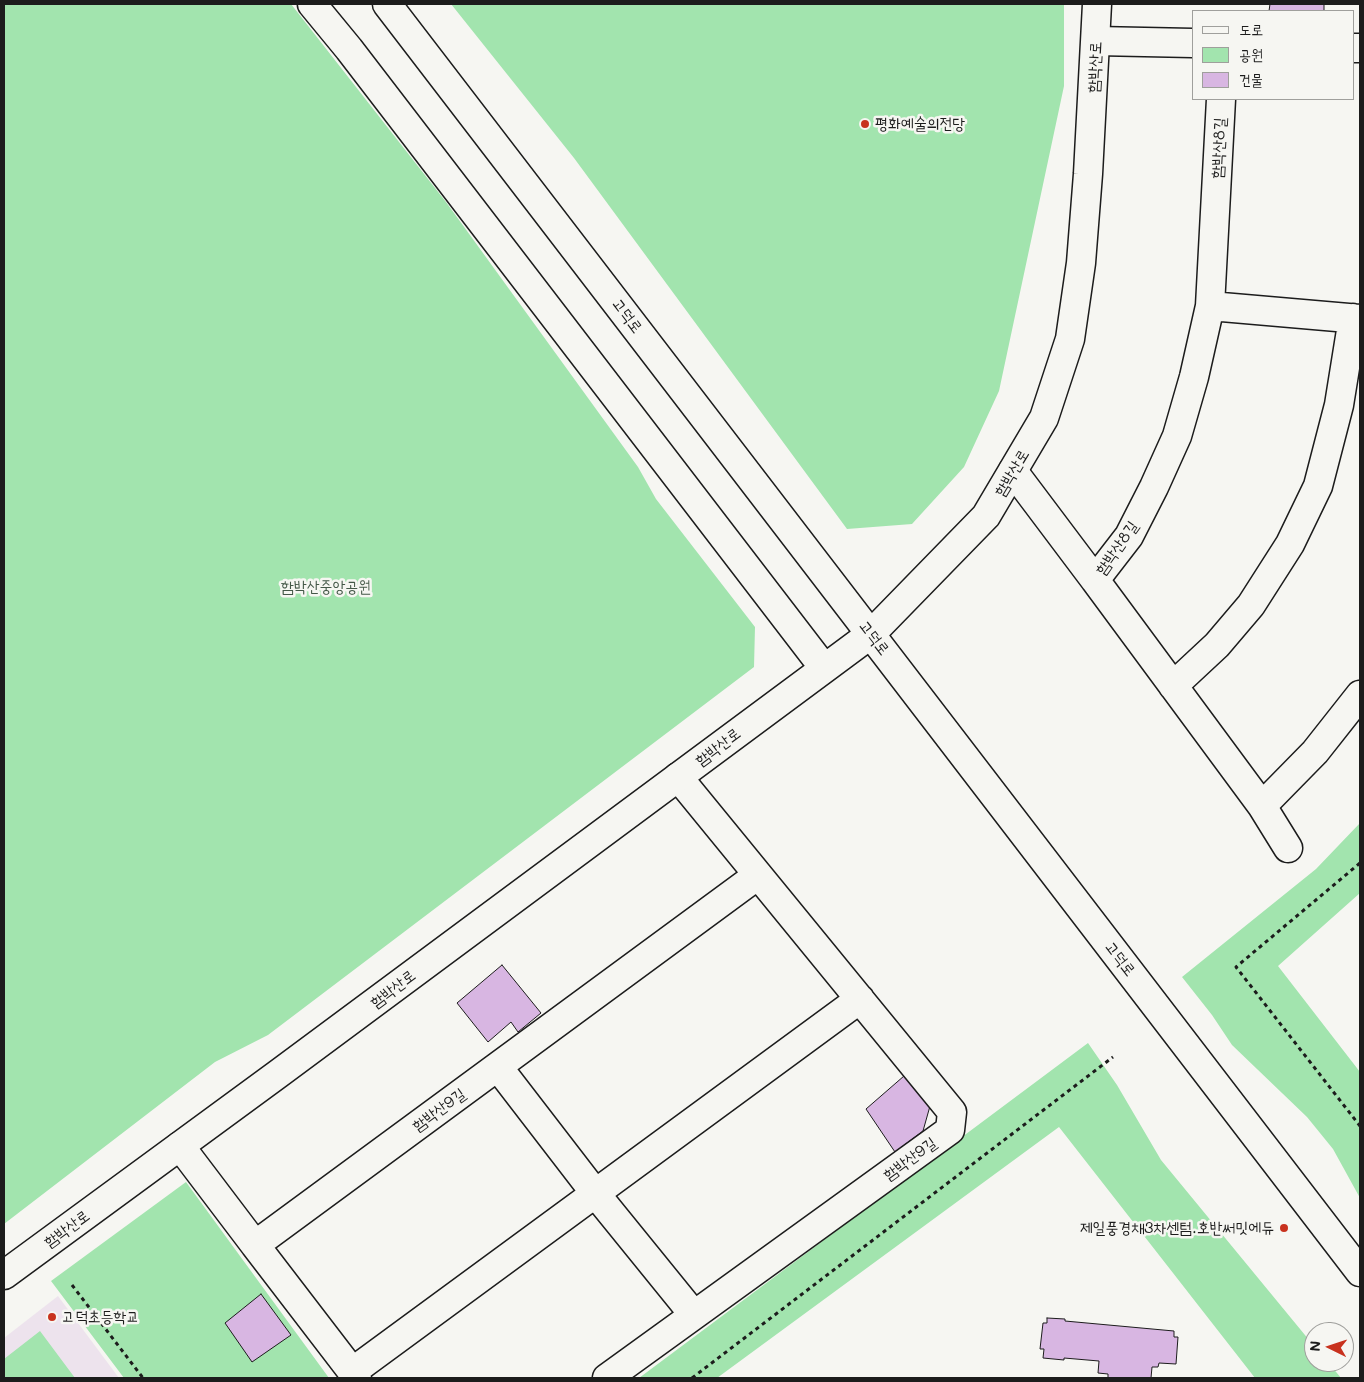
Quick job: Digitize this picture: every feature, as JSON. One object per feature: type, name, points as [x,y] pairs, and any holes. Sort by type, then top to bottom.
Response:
[{"type":"street","points":[[312,4],[355,57],[824,668]]},
{"type":"street","name":"고덕로","points":[[387,4],[1360,1272]]},
{"type":"street","name":"함박산로","points":[[4,1275],[870,634],[986,516],[1044,418],[1070,339],[1081,263],[1097,4]]},
{"type":"street","points":[[1096,41],[1192,44]]},
{"type":"street","name":"함박산8길","points":[[1221,100],[1210,306],[1194,377],[1177,436],[1154,487],[1129,536],[1095,580],[1262,806],[1288,848]]},
{"type":"street","points":[[1173,686],[1217,645],[1251,605],[1290,544],[1318,486],[1339,405],[1357,319],[1210,306]]},
{"type":"street","points":[[1013,471],[1095,580]]},
{"type":"street","points":[[1262,806],[1314,752],[1360,695]]},
{"type":"street","name":"함박산9길","points":[[607,1378],[950,1130],[952,1112],[678,777]]},
{"type":"street","name":"함박산9길","points":[[255,1245],[758,875]]},
{"type":"street","points":[[180,1146],[354,1375],[595,1193],[860,999]]},
{"type":"street","points":[[498,1067],[595,1193],[694,1315]]},
{"type":"path","points":[[1360,863],[1236,967],[1360,1126]]},
{"type":"path","points":[[692,1378],[1113,1057]]},
{"type":"path","points":[[72,1285],[143,1378]]},
{"type":"shaded area","name":"고덕초등학교","points":[[58,1296],[119,1378],[4,1378],[4,1338]]},
{"type":"green space","name":"함박산중앙공원","points":[[4,4],[291,4],[446,202],[638,467],[656,499],[755,627],[754,667],[268,1035],[215,1062],[4,1224]]},
{"type":"green space","points":[[451,4],[1064,4],[1064,86],[999,391],[964,467],[912,524],[847,529],[574,158]]},
{"type":"green space","points":[[1360,823],[1360,893],[1278,966],[1360,1072],[1360,1198],[1333,1149],[1307,1117],[1232,1045],[1212,1015],[1182,977],[1316,869]]},
{"type":"green space","points":[[1088,1043],[1117,1085],[1161,1160],[1304,1334],[1304,1372],[1336,1372],[1341,1378],[1255,1378],[1059,1127],[717,1378],[639,1378]]},
{"type":"green space","points":[[186,1182],[329,1378],[124,1378],[51,1281]]},
{"type":"green space","points":[[40,1331],[75,1378],[4,1378],[4,1359]]},
{"type":"building","points":[[1270,4],[1324,4],[1324,10],[1269,10]]},
{"type":"building","points":[[502,965],[541,1013],[518,1032],[511,1022],[488,1042],[457,1003]]},
{"type":"building","points":[[904,1076],[930,1106],[923,1131],[895,1152],[866,1109]]},
{"type":"building","points":[[261,1294],[291,1335],[252,1362],[225,1323]]},
{"type":"building","points":[[1047,1318],[1174,1331],[1174,1337],[1178,1337],[1176,1364],[1159,1363],[1158,1367],[1152,1367],[1151,1378],[1108,1378],[1108,1374],[1098,1373],[1099,1361],[1043,1358],[1044,1349],[1040,1349],[1043,1323],[1047,1323]]},
{"type":"place","name":"평화예술의전당","points":[[865,124]]},
{"type":"place","name":"제일풍경채3차센텀.호반써밋에듀","points":[[1284,1228]]},
{"type":"place","name":"고덕초등학교","points":[[52,1317]]}]
